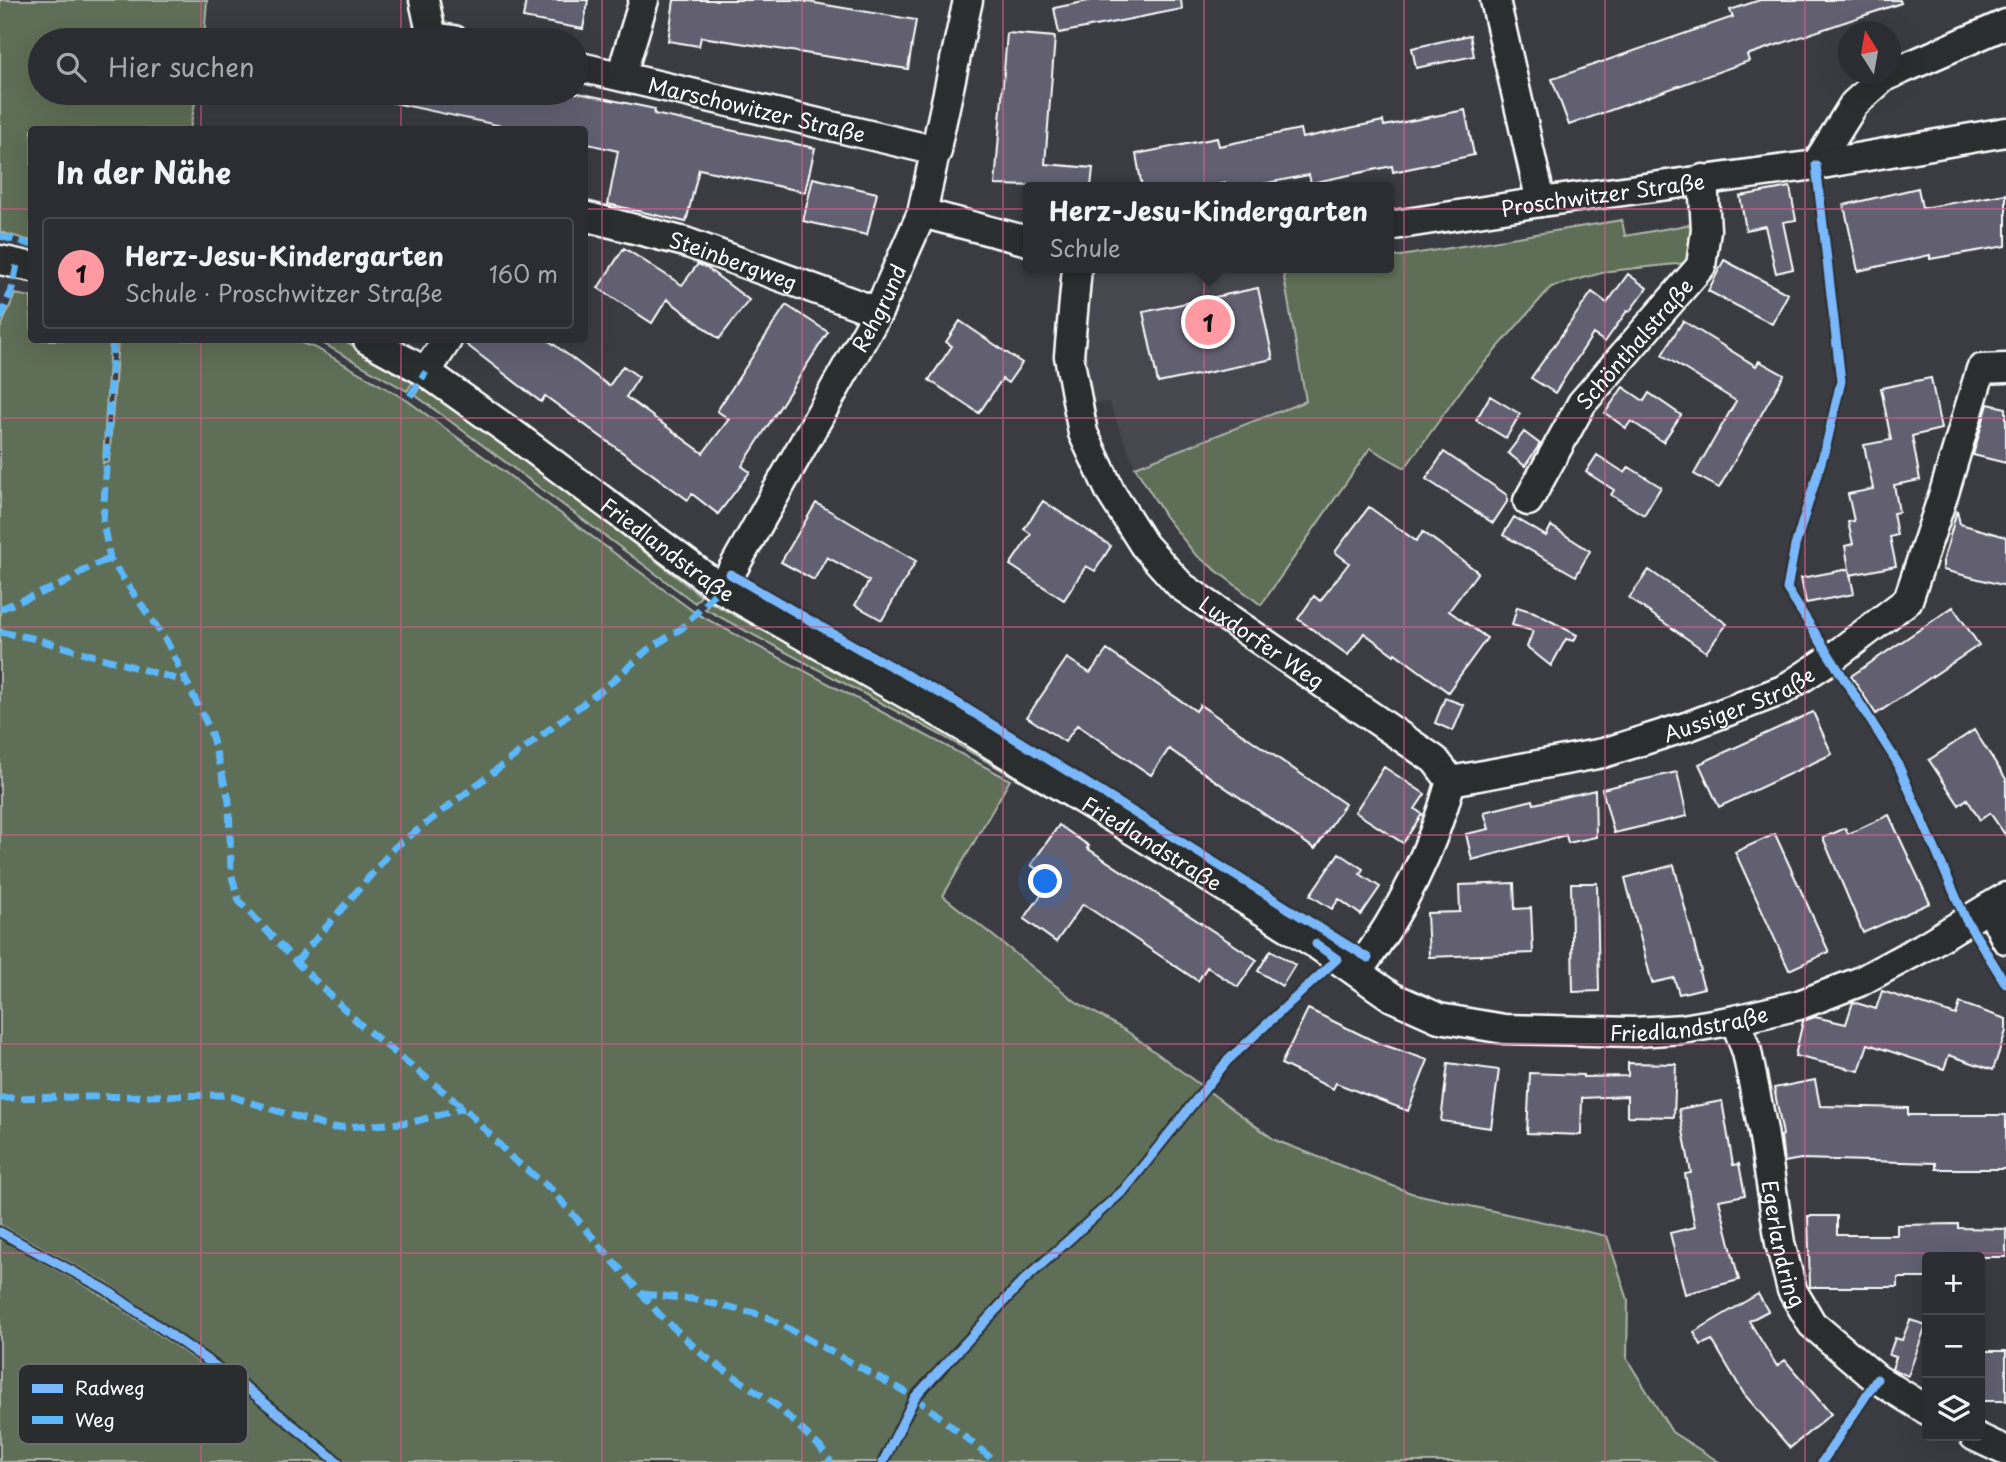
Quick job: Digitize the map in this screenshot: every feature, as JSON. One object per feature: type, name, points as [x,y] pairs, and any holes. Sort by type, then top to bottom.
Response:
[{"type":"street","points":[[424,0],[430,28]]},
{"type":"street","points":[[621,76],[644,0]]},
{"type":"street","name":"Rehgrund","points":[[720,589],[878,312],[922,213],[968,0]]},
{"type":"street","points":[[1495,0],[1541,202]]},
{"type":"street","points":[[1816,165],[1854,104],[1884,77],[2006,24]]},
{"type":"street","name":"Marschowitzer Straße","points":[[588,69],[937,151]]},
{"type":"street","name":"Proschwitzer Straße","points":[[1394,225],[1541,202],[1816,165],[2006,131]]},
{"type":"street","name":"Schönthalstraße","points":[[1528,501],[1582,403],[1701,266],[1706,230],[1703,179]]},
{"type":"street","points":[[922,213],[1023,240]]},
{"type":"street","name":"Steinbergweg","points":[[588,217],[685,242],[878,312]]},
{"type":"street","points":[[0,260],[28,266]]},
{"type":"street","name":"Luxdorfer Weg","points":[[1077,273],[1069,356],[1083,433],[1111,493],[1144,545],[1181,586],[1435,760],[1451,781]]},
{"type":"street","name":"Friedlandstraße","points":[[373,343],[426,372],[512,433],[720,589],[958,724],[1317,944],[1392,998],[1439,1018],[1504,1029],[1635,1032],[1683,1029],[1735,1020],[1835,993],[1878,972],[1998,902]]},
{"type":"street","points":[[426,372],[445,343]]},
{"type":"street","name":"Aussiger Straße","points":[[1451,781],[1603,753],[1689,726],[1783,690],[1832,658],[1908,600],[1981,369],[2006,368]]},
{"type":"street","points":[[1357,972],[1414,882],[1439,823],[1451,781]]},
{"type":"street","points":[[1998,902],[2006,939]]},
{"type":"street","name":"Egerlandring","points":[[1735,1020],[1747,1052],[1763,1131],[1780,1243],[1792,1290],[1812,1324],[1877,1379],[1922,1407]]},
{"type":"street","points":[[1985,1441],[2006,1451]]},
{"type":"shaded area","points":[[1085,273],[1283,273],[1306,401],[1135,467],[1109,402],[1087,404],[1077,356]]},
{"type":"green space","points":[[0,0],[207,0],[205,28],[28,28],[28,105],[195,105],[191,126],[28,126],[28,240],[0,232]]},
{"type":"green space","points":[[1622,220],[1625,236],[1692,224],[1691,246],[1686,263],[1609,271],[1551,287],[1464,386],[1405,468],[1370,448],[1261,605],[1195,554],[1165,516],[1135,467],[1306,401],[1283,273],[1394,273],[1394,257]]},
{"type":"green space","points":[[15,294],[28,296],[28,343],[110,343],[103,463],[109,462],[118,343],[301,343],[316,348],[408,401],[697,614],[1010,780],[943,896],[1075,1001],[1128,1032],[1275,1140],[1411,1193],[1607,1236],[1628,1300],[1627,1359],[1672,1432],[1719,1462],[346,1462],[248,1385],[248,1364],[219,1364],[107,1283],[0,1225],[0,329]]},
{"type":"green space","points":[[322,343],[349,343],[415,379],[407,391]]},
{"type":"green space","points":[[421,385],[505,443],[701,596],[695,603],[415,395]]},
{"type":"green space","points":[[710,602],[942,727],[1104,823],[1102,828],[941,735],[705,609]]},
{"type":"green space","points":[[0,1238],[102,1295],[202,1364],[18,1364],[18,1444],[248,1444],[248,1397],[332,1462],[0,1462]]},
{"type":"building","points":[[526,0],[588,0],[583,28],[523,18]]},
{"type":"building","points":[[674,0],[796,0],[916,20],[908,69],[701,37],[699,46],[668,41]]},
{"type":"building","points":[[1093,0],[1181,0],[1182,9],[1059,33],[1054,8]]},
{"type":"building","points":[[1760,0],[1900,0],[1901,3],[1848,21],[1838,21],[1838,24],[1747,55],[1749,61],[1569,125],[1552,79],[1733,17],[1730,10]]},
{"type":"building","points":[[1007,33],[1055,37],[1045,164],[1093,168],[1092,182],[1023,182],[1023,186],[995,185]]},
{"type":"building","points":[[1470,35],[1474,56],[1416,68],[1412,48]]},
{"type":"building","points":[[588,95],[655,109],[654,114],[815,148],[805,192],[699,169],[686,222],[608,204],[618,151],[588,144],[588,126],[501,126],[404,105],[588,105]]},
{"type":"building","points":[[1465,110],[1474,155],[1393,172],[1392,166],[1316,182],[1311,182],[1309,175],[1273,182],[1141,182],[1136,154],[1217,138],[1219,146],[1300,129],[1302,138],[1383,121],[1384,126]]},
{"type":"building","points":[[813,178],[877,193],[867,235],[803,221]]},
{"type":"building","points":[[1790,187],[1796,220],[1783,222],[1793,269],[1776,273],[1765,226],[1746,230],[1740,196]]},
{"type":"building","points":[[1918,188],[1922,208],[2006,194],[2006,246],[1930,259],[1930,255],[1858,271],[1844,205]]},
{"type":"building","points":[[624,248],[682,285],[698,264],[749,300],[719,339],[667,299],[652,323],[598,288]]},
{"type":"building","points":[[1724,260],[1788,294],[1772,324],[1708,291]]},
{"type":"building","points":[[1628,274],[1647,288],[1605,342],[1593,334],[1555,393],[1531,378],[1592,292],[1607,303]]},
{"type":"building","points":[[1258,288],[1273,359],[1158,383],[1143,312]]},
{"type":"building","points":[[786,305],[828,332],[742,466],[750,472],[718,514],[692,494],[688,500],[545,396],[541,402],[464,343],[552,343],[609,386],[623,366],[639,377],[626,397],[703,453],[729,419],[717,411]]},
{"type":"building","points":[[960,321],[1022,363],[1008,383],[1002,379],[979,413],[929,380],[952,346],[946,342]]},
{"type":"building","points":[[1683,321],[1756,366],[1759,361],[1784,375],[1719,488],[1694,474],[1736,401],[1662,355]]},
{"type":"building","points":[[1931,378],[1941,429],[1912,436],[1920,480],[1894,485],[1899,512],[1893,513],[1897,535],[1890,537],[1896,566],[1850,575],[1845,546],[1853,544],[1848,522],[1854,521],[1848,494],[1873,489],[1864,445],[1891,440],[1881,388]]},
{"type":"building","points":[[1623,387],[1644,401],[1649,393],[1681,415],[1663,442],[1631,421],[1626,428],[1605,413]]},
{"type":"building","points":[[1490,396],[1520,414],[1506,438],[1476,420]]},
{"type":"building","points":[[1988,404],[2006,408],[2006,463],[1973,455]]},
{"type":"building","points":[[1524,432],[1540,444],[1525,466],[1508,453]]},
{"type":"building","points":[[1444,452],[1507,495],[1507,502],[1493,523],[1426,479]]},
{"type":"building","points":[[1597,455],[1625,473],[1629,467],[1661,487],[1644,515],[1611,495],[1614,490],[1586,472]]},
{"type":"building","points":[[1043,501],[1111,546],[1095,571],[1086,566],[1064,600],[1010,565],[1031,534],[1024,529]]},
{"type":"building","points":[[816,503],[916,561],[882,620],[855,605],[869,581],[849,569],[827,557],[814,580],[781,562]]},
{"type":"building","points":[[1369,507],[1416,541],[1423,532],[1478,572],[1449,611],[1487,638],[1448,692],[1364,633],[1348,655],[1298,619],[1314,596],[1320,601],[1349,563],[1335,552]]},
{"type":"building","points":[[1957,510],[1960,524],[2006,537],[2006,586],[1943,570]]},
{"type":"building","points":[[1514,517],[1546,536],[1551,526],[1590,551],[1576,576],[1503,535]]},
{"type":"building","points":[[1849,569],[1854,594],[1806,603],[1801,578]]},
{"type":"building","points":[[1649,570],[1727,624],[1706,652],[1629,598]]},
{"type":"building","points":[[1517,607],[1534,612],[1577,635],[1574,641],[1566,639],[1551,666],[1527,647],[1533,631],[1512,625]]},
{"type":"building","points":[[1953,607],[1979,645],[1876,714],[1851,676]]},
{"type":"building","points":[[1107,650],[1196,711],[1200,705],[1345,804],[1315,849],[1169,749],[1151,775],[1077,725],[1065,742],[1027,717],[1067,658],[1090,673]]},
{"type":"building","points":[[1445,698],[1464,705],[1453,731],[1435,723]]},
{"type":"building","points":[[1813,712],[1832,754],[1719,807],[1699,764]]},
{"type":"building","points":[[1974,730],[2006,779],[2006,836],[1990,813],[1980,820],[1967,799],[1959,805],[1929,760]]},
{"type":"building","points":[[1384,767],[1425,794],[1415,809],[1422,814],[1403,843],[1355,812]]},
{"type":"building","points":[[1677,772],[1687,816],[1614,833],[1602,789]]},
{"type":"building","points":[[1595,790],[1596,837],[1568,843],[1566,835],[1472,860],[1466,834],[1489,829],[1484,812],[1533,800],[1534,804]]},
{"type":"building","points":[[1889,815],[1930,903],[1863,933],[1823,838],[1845,828],[1848,834]]},
{"type":"building","points":[[1059,825],[1089,846],[1087,848],[1257,960],[1238,987],[1207,967],[1198,981],[1083,904],[1056,942],[1024,919],[1052,880],[1031,865]]},
{"type":"building","points":[[1775,834],[1829,952],[1789,970],[1735,852]]},
{"type":"building","points":[[1339,853],[1363,869],[1360,874],[1380,887],[1361,915],[1339,899],[1332,909],[1310,895]]},
{"type":"building","points":[[1674,865],[1704,988],[1679,994],[1674,978],[1652,983],[1625,878]]},
{"type":"building","points":[[1514,883],[1515,909],[1531,908],[1533,953],[1429,957],[1427,913],[1460,912],[1459,885]]},
{"type":"building","points":[[1571,883],[1597,883],[1599,991],[1573,992]]},
{"type":"building","points":[[1271,950],[1295,965],[1282,986],[1258,971]]},
{"type":"building","points":[[1882,991],[1956,1015],[1960,1003],[2006,1019],[2006,1031],[1993,1070],[1949,1055],[1944,1069],[1868,1044],[1859,1071],[1795,1056],[1803,1021],[1815,1017],[1846,1024],[1853,1002],[1876,1009]]},
{"type":"building","points":[[1308,1009],[1378,1043],[1428,1060],[1408,1111],[1336,1083],[1333,1089],[1281,1064]]},
{"type":"building","points":[[1448,1063],[1499,1070],[1491,1128],[1441,1121]]},
{"type":"building","points":[[1628,1063],[1676,1064],[1674,1117],[1627,1116],[1627,1096],[1582,1098],[1581,1135],[1527,1133],[1530,1073],[1583,1077],[1628,1076]]},
{"type":"building","points":[[1815,1080],[1820,1106],[1908,1108],[1908,1115],[2006,1115],[2006,1169],[1936,1169],[1936,1163],[1801,1159],[1784,1162],[1783,1135],[1774,1088]]},
{"type":"building","points":[[1722,1101],[1733,1165],[1739,1164],[1745,1195],[1719,1200],[1739,1280],[1685,1294],[1670,1233],[1695,1227],[1685,1174],[1691,1173],[1679,1109]]},
{"type":"building","points":[[1808,1216],[1837,1216],[1837,1235],[1897,1235],[1897,1225],[1958,1224],[1958,1228],[2006,1229],[2006,1257],[1985,1257],[1985,1252],[1922,1252],[1922,1278],[1898,1278],[1898,1287],[1810,1287]]},
{"type":"building","points":[[1758,1294],[1768,1311],[1749,1321],[1777,1366],[1785,1360],[1831,1414],[1790,1448],[1744,1394],[1712,1340],[1701,1345],[1694,1332]]},
{"type":"building","points":[[1910,1320],[1922,1324],[1922,1336],[1908,1376],[1892,1369],[1896,1357],[1889,1355],[1895,1338],[1902,1340]]},
{"type":"building","points":[[1985,1351],[2006,1351],[2006,1401],[1985,1401]]},
{"type":"marked path","points":[[0,236],[28,244]]},
{"type":"marked path","points":[[0,319],[12,289],[17,265]]},
{"type":"marked path","points":[[113,343],[103,522],[110,559],[167,642],[210,730],[229,800],[231,873],[239,901],[296,962],[362,1026],[464,1108],[513,1159],[551,1189],[659,1314],[704,1356],[776,1405],[820,1447],[831,1462]]},
{"type":"marked path","points":[[410,396],[426,372]]},
{"type":"marked path","points":[[0,609],[63,584],[93,565],[110,559]]},
{"type":"marked path","points":[[296,962],[395,847],[613,681],[646,651],[682,628],[720,588]]},
{"type":"marked path","points":[[0,632],[32,638],[187,682]]},
{"type":"marked path","points":[[0,1098],[227,1095],[332,1128],[413,1122],[464,1108]]},
{"type":"marked path","points":[[642,1294],[692,1299],[763,1315],[915,1397],[996,1462]]},
{"type":"cycle path","points":[[1816,165],[1841,381],[1826,446],[1795,546],[1787,589],[1897,762],[1966,920],[2006,984]]},
{"type":"cycle path","points":[[730,574],[956,702],[1368,958]]},
{"type":"cycle path","points":[[883,1462],[915,1397],[1022,1282],[1124,1190],[1227,1061],[1337,959],[1316,944]]},
{"type":"cycle path","points":[[0,1232],[105,1289],[212,1364]]},
{"type":"cycle path","points":[[1822,1462],[1877,1379]]},
{"type":"cycle path","points":[[248,1389],[338,1462]]},
{"type":"place","name":"Herz-Jesu-Kindergarten","points":[[1208,322]]}]
